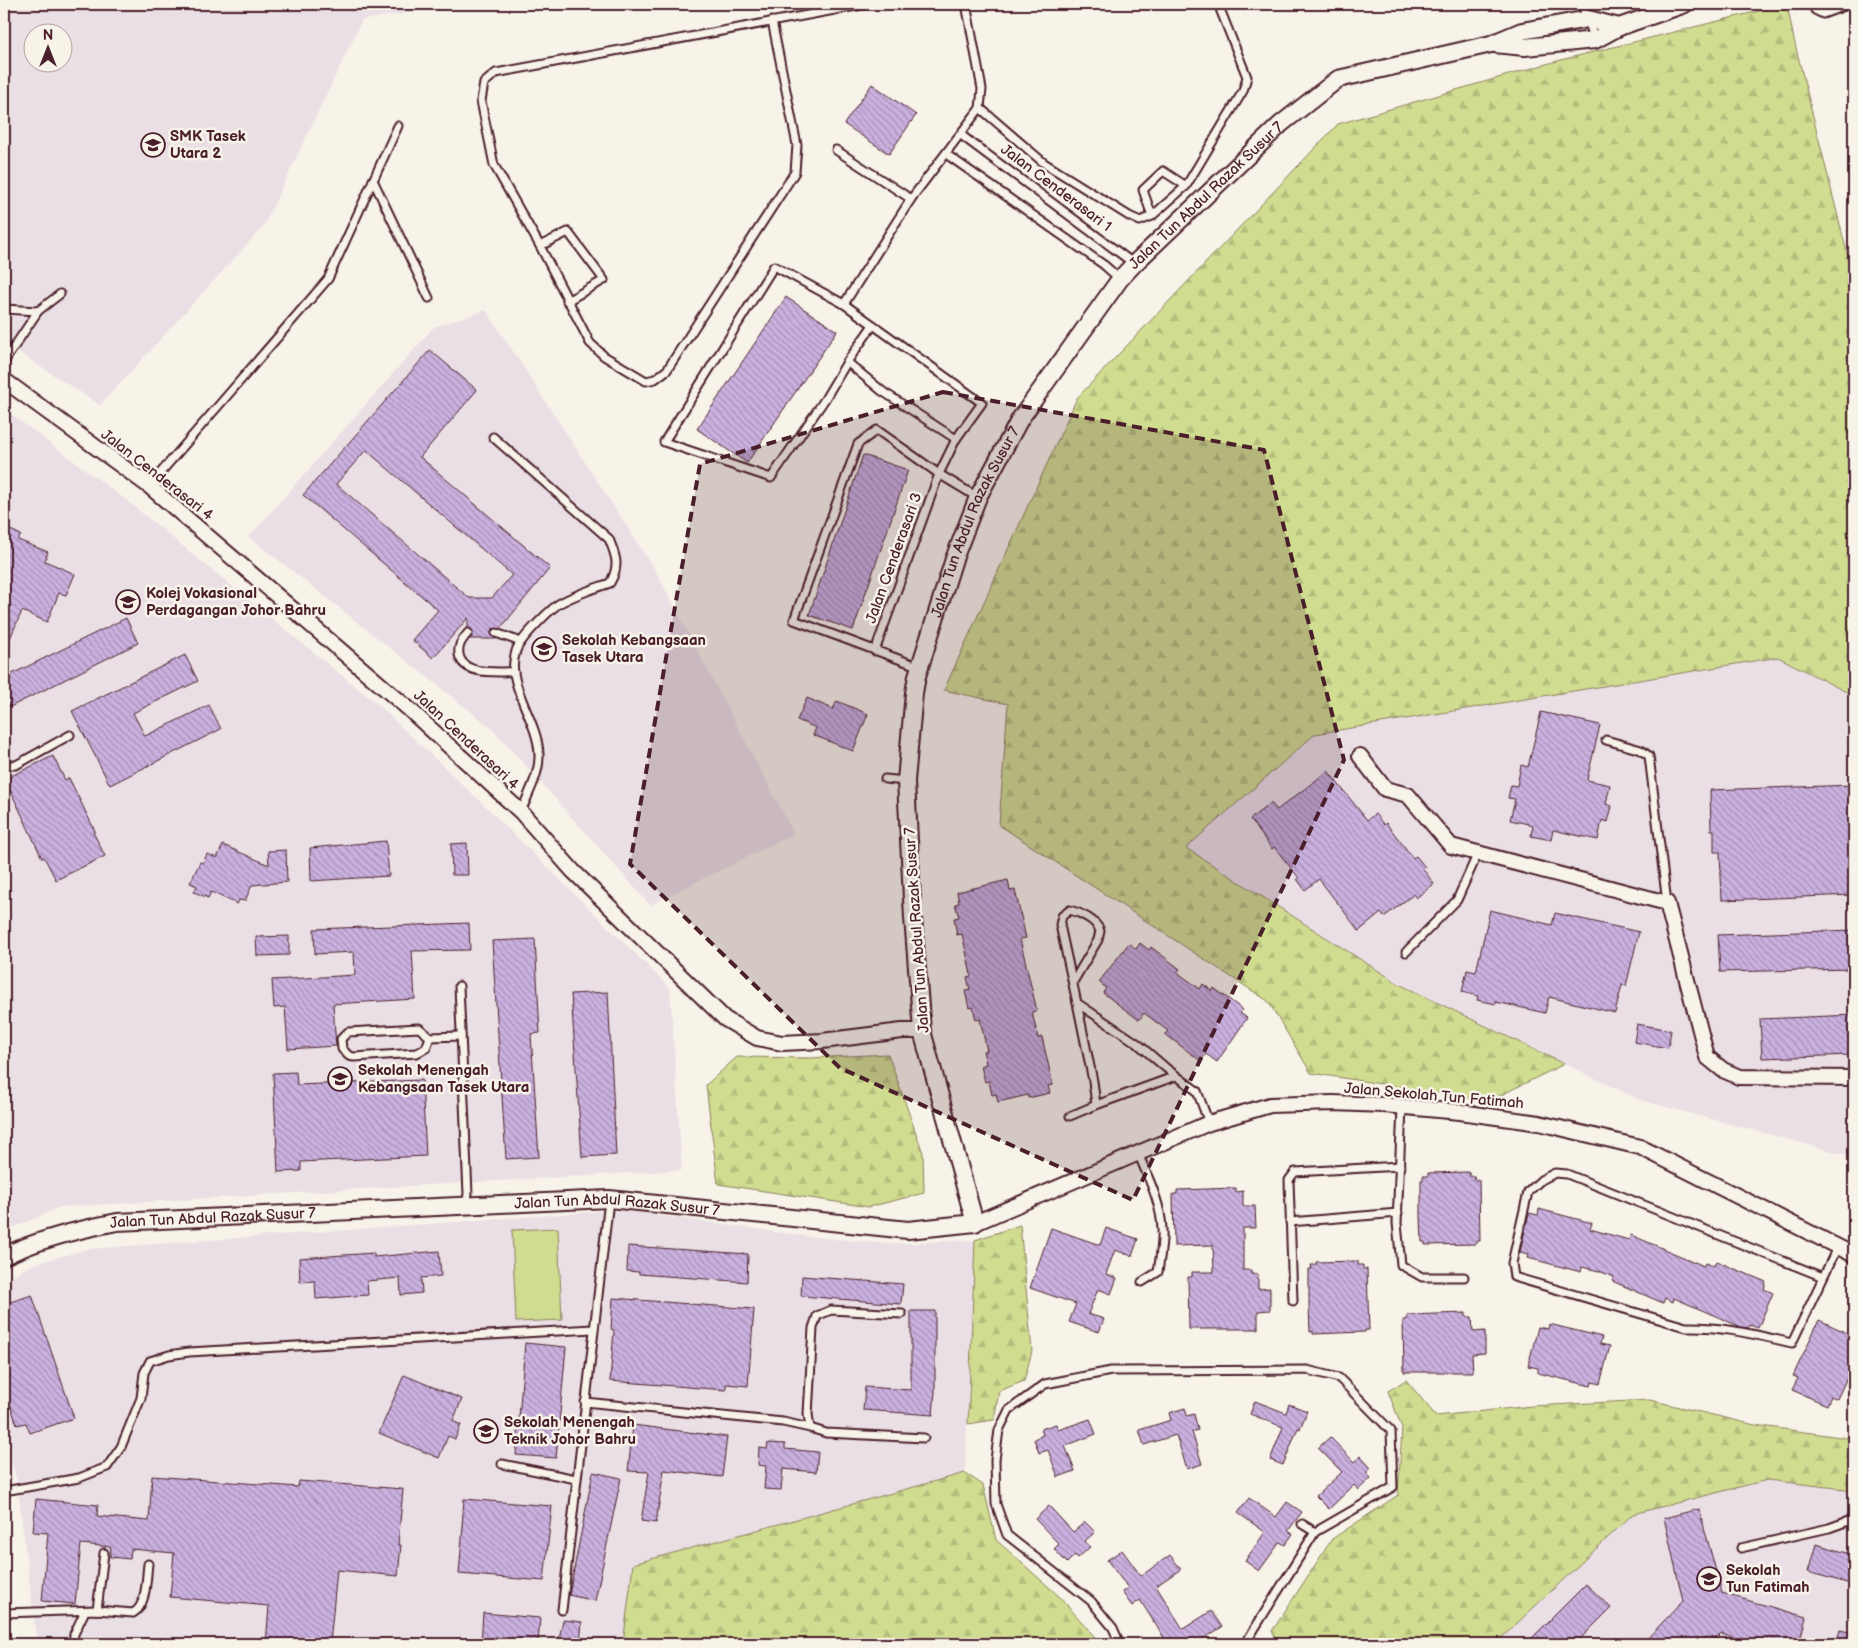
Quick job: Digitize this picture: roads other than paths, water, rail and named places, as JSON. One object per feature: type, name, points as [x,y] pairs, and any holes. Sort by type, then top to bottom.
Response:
[{"type":"street","points":[[1595,40],[1619,27],[1685,4]]},
{"type":"street","points":[[1585,11],[1619,27]]},
{"type":"street","name":"Jalan Tun Abdul Razak Susur 7","points":[[4,1256],[28,1244],[69,1232],[117,1222],[610,1199],[908,1230],[975,1222],[922,1030],[906,781],[914,693],[919,671],[954,560],[978,497],[1020,418],[1120,279],[1281,124],[1338,79],[1491,44],[1522,31],[1585,11]]},
{"type":"street","name":"Jalan Tun Abdul Razak Susur 7","points":[[1491,44],[1525,47],[1595,40]]},
{"type":"street","name":"Jalan Cenderasari 4","points":[[4,380],[149,486],[402,703],[521,812],[573,871],[725,1019],[757,1038],[782,1043],[822,1041],[902,1030],[922,1030]]},
{"type":"street","points":[[1360,756],[1385,789],[1408,796],[1451,846],[1667,903],[1707,1057],[1723,1070],[1739,1076],[1854,1078]]},
{"type":"street","name":"Jalan Sekolah Tun Fatimah","points":[[975,1222],[1209,1123],[1270,1104],[1333,1103],[1460,1112],[1539,1123],[1640,1147],[1854,1255]]},
{"type":"lane","points":[[772,22],[797,145],[795,172],[667,370],[655,379],[646,381],[604,356],[590,344],[540,246],[494,165],[481,101],[484,83],[496,73],[867,4]]},
{"type":"lane","points":[[844,304],[911,199],[980,108],[982,89],[966,4]]},
{"type":"lane","points":[[980,108],[1052,168],[1129,216],[1140,221],[1152,216],[1186,186],[1243,91],[1247,77],[1218,4]]},
{"type":"lane","points":[[1812,4],[1815,10],[1823,14],[1850,4]]},
{"type":"lane","points":[[1585,11],[1595,40]]},
{"type":"lane","points":[[149,486],[328,279],[398,126]]},
{"type":"lane","name":"Jalan Cenderasari 1","points":[[961,135],[1134,264]]},
{"type":"lane","points":[[836,150],[911,199]]},
{"type":"lane","points":[[946,154],[1104,265],[1120,279]]},
{"type":"lane","points":[[1152,216],[1143,190],[1163,171],[1186,186]]},
{"type":"lane","points":[[373,180],[429,298]]},
{"type":"lane","points":[[540,246],[568,232],[604,280],[567,301]]},
{"type":"lane","points":[[774,266],[844,304],[873,325],[826,399],[771,478],[664,442],[774,266]]},
{"type":"lane","points":[[4,362],[38,311],[60,294]]},
{"type":"lane","points":[[4,309],[38,311]]},
{"type":"lane","name":"Jalan Cenderasari 3","points":[[873,325],[982,403],[956,439],[938,474],[875,651]]},
{"type":"lane","points":[[848,362],[882,391],[956,439]]},
{"type":"lane","points":[[919,671],[875,651],[794,620],[858,444],[877,430],[938,474],[978,497]]},
{"type":"lane","points":[[493,437],[610,539],[616,556],[616,572],[610,583],[585,592],[557,606],[531,630],[516,649],[514,672],[523,705],[536,738],[539,755],[534,780],[521,812]]},
{"type":"lane","points":[[496,633],[522,642]]},
{"type":"lane","points":[[468,634],[461,641],[459,654],[462,662],[467,667],[475,670],[514,672]]},
{"type":"lane","points":[[4,763],[16,765],[70,736]]},
{"type":"lane","points":[[1606,740],[1641,750],[1649,756],[1667,903]]},
{"type":"lane","points":[[885,780],[906,781]]},
{"type":"lane","points":[[1406,952],[1457,900],[1478,853]]},
{"type":"lane","points":[[1072,982],[1098,940],[1100,931],[1095,924],[1080,913],[1070,910],[1062,916],[1060,926],[1093,1081],[1096,1105]]},
{"type":"lane","points":[[459,986],[468,1194],[466,1206]]},
{"type":"lane","points":[[1077,1003],[1137,1043],[1197,1091],[1209,1123]]},
{"type":"lane","points":[[430,1037],[426,1048],[417,1053],[354,1057],[344,1053],[340,1044],[344,1034],[352,1030],[419,1028],[430,1037],[461,1036]]},
{"type":"lane","points":[[1070,1116],[1176,1076]]},
{"type":"lane","points":[[1402,1108],[1398,1213],[1401,1265],[1422,1277],[1464,1277]]},
{"type":"lane","points":[[1138,1153],[1155,1196],[1162,1226],[1158,1272],[1142,1282]]},
{"type":"lane","points":[[1293,1301],[1288,1180],[1295,1172],[1400,1166]]},
{"type":"lane","points":[[1823,1277],[1567,1174],[1555,1173],[1541,1180],[1528,1192],[1512,1263],[1514,1277],[1686,1327],[1731,1329],[1792,1343],[1837,1248]]},
{"type":"lane","points":[[562,1610],[593,1329],[610,1199]]},
{"type":"lane","points":[[1290,1222],[1398,1213]]},
{"type":"lane","points":[[810,1428],[808,1414],[813,1328],[817,1316],[831,1310],[902,1314]]},
{"type":"lane","points":[[4,1491],[79,1478],[107,1467],[121,1447],[141,1398],[144,1373],[150,1361],[169,1355],[199,1351],[593,1329]]},
{"type":"lane","points":[[1120,1644],[1112,1628],[1091,1601],[1007,1535],[996,1504],[995,1460],[999,1430],[1009,1410],[1045,1384],[1111,1371],[1307,1370],[1339,1378],[1391,1431],[1393,1487],[1315,1532],[1245,1644]]},
{"type":"lane","points":[[585,1402],[783,1422],[826,1433],[924,1438]]},
{"type":"lane","points":[[502,1464],[576,1480]]},
{"type":"lane","points":[[1742,1548],[1829,1528],[1854,1519]]},
{"type":"lane","points":[[1302,1524],[1315,1532]]},
{"type":"lane","points":[[97,1610],[104,1553]]},
{"type":"lane","points":[[4,1613],[97,1610],[128,1613],[137,1611],[142,1603],[148,1564]]},
{"type":"lane","points":[[74,1644],[74,1634],[85,1611]]},
{"type":"place","name":"SMK Tasek Utara 2","points":[[153,145]]},
{"type":"place","name":"Kolej Vokasional Perdagangan Johor Bahru","points":[[128,602]]},
{"type":"place","name":"Sekolah Kebangsaan Tasek Utara","points":[[544,649]]},
{"type":"place","name":"Sekolah Menengah Kebangsaan Tasek Utara","points":[[340,1079]]},
{"type":"place","name":"Sekolah Menengah Teknik Johor Bahru","points":[[486,1431]]},
{"type":"place","name":"Sekolah Tun Fatimah","points":[[1709,1579]]}]
